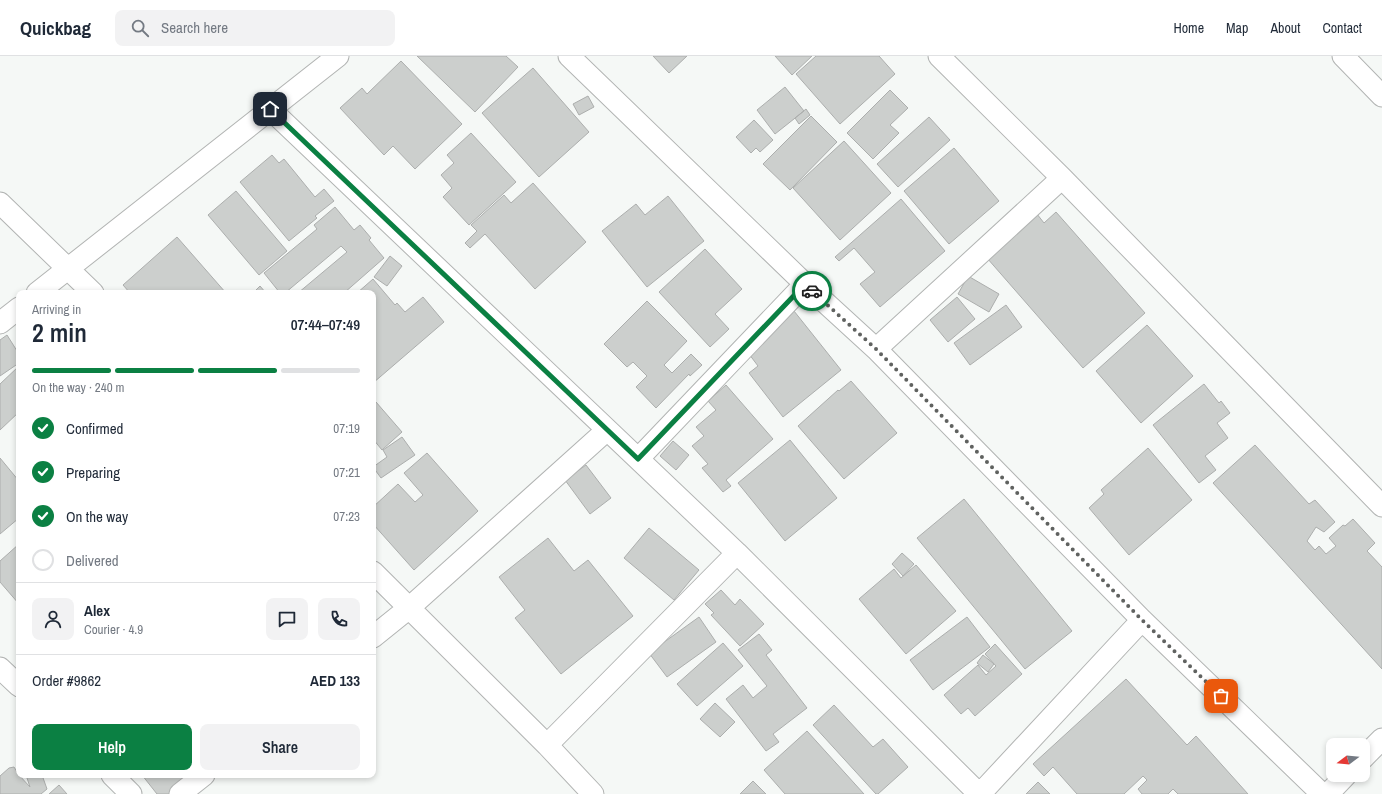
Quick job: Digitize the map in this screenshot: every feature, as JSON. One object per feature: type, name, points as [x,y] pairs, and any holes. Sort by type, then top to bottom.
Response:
[{"type":"street","points":[[41,290],[338,56]]},
{"type":"street","points":[[569,56],[805,284],[876,349],[1142,620],[1322,794]]},
{"type":"street","points":[[939,56],[1062,178],[1382,506]]},
{"type":"street","points":[[1345,57],[1382,96]]},
{"type":"street","points":[[270,109],[737,553],[979,794],[1142,620]]},
{"type":"street","points":[[876,349],[1062,178]]},
{"type":"street","points":[[0,203],[90,290]]},
{"type":"street","points":[[638,459],[805,284]]},
{"type":"street","points":[[0,323],[16,310]]},
{"type":"street","points":[[376,635],[409,608],[607,430]]},
{"type":"street","points":[[547,746],[737,553]]},
{"type":"street","points":[[376,575],[593,794]]},
{"type":"street","points":[[0,668],[16,683]]},
{"type":"street","points":[[1370,751],[1382,739]]},
{"type":"street","points":[[115,778],[131,794]]},
{"type":"street","points":[[180,794],[200,778]]},
{"type":"street","points":[[1328,794],[1339,782]]},
{"type":"building","points":[[417,56],[506,56],[518,67],[475,112]]},
{"type":"building","points":[[653,56],[687,56],[669,73]]},
{"type":"building","points":[[775,56],[812,56],[792,75]]},
{"type":"building","points":[[816,56],[879,56],[895,74],[840,124],[796,74]]},
{"type":"building","points":[[401,61],[462,124],[415,169],[393,146],[384,155],[340,108],[362,88],[367,94]]},
{"type":"building","points":[[533,68],[589,132],[539,177],[482,113]]},
{"type":"building","points":[[785,87],[804,111],[775,134],[757,110]]},
{"type":"building","points":[[890,90],[908,108],[890,125],[899,133],[873,159],[847,133]]},
{"type":"building","points":[[588,96],[594,107],[579,115],[573,104]]},
{"type":"building","points":[[806,109],[810,115],[799,124],[795,118]]},
{"type":"building","points":[[811,116],[837,142],[790,190],[763,164]]},
{"type":"building","points":[[929,117],[950,140],[898,187],[877,164]]},
{"type":"building","points":[[754,120],[773,140],[760,152],[756,148],[751,153],[736,137]]},
{"type":"building","points":[[471,133],[516,182],[469,225],[443,197],[452,188],[441,175],[454,163],[447,155]]},
{"type":"building","points":[[844,141],[891,193],[840,240],[793,188]]},
{"type":"building","points":[[954,148],[999,201],[949,244],[904,191]]},
{"type":"building","points":[[272,155],[279,163],[284,159],[315,197],[324,189],[334,201],[315,216],[317,218],[289,241],[240,182]]},
{"type":"building","points":[[533,183],[586,242],[535,289],[485,234],[470,248],[465,243],[477,231],[471,225],[504,195],[511,203]]},
{"type":"building","points":[[236,191],[287,251],[259,275],[208,215]]},
{"type":"building","points":[[668,196],[704,241],[647,287],[602,231],[636,204],[645,215]]},
{"type":"building","points":[[901,199],[945,251],[880,307],[860,284],[875,272],[854,248],[839,261],[835,257]]},
{"type":"building","points":[[335,207],[354,230],[360,225],[371,238],[369,240],[384,258],[347,290],[302,290],[347,252],[341,246],[289,290],[278,290],[264,273],[317,229],[314,225]]},
{"type":"building","points":[[1056,212],[1145,313],[1083,368],[987,258],[1037,214],[1044,223]]},
{"type":"building","points":[[177,237],[223,290],[127,290],[123,285]]},
{"type":"building","points":[[705,249],[742,289],[715,314],[729,329],[710,347],[659,292]]},
{"type":"building","points":[[390,256],[402,266],[387,286],[374,277]]},
{"type":"building","points":[[968,276],[999,294],[989,312],[958,294]]},
{"type":"building","points":[[373,279],[395,305],[397,303],[405,312],[423,297],[444,322],[376,380],[376,290],[360,290]]},
{"type":"building","points":[[260,286],[263,290],[256,290]]},
{"type":"building","points":[[957,297],[975,319],[948,342],[930,320]]},
{"type":"building","points":[[647,301],[687,341],[664,365],[672,373],[691,354],[702,365],[690,376],[689,374],[656,408],[636,387],[647,376],[633,362],[627,367],[604,344]]},
{"type":"building","points":[[1006,305],[1022,327],[970,365],[954,343]]},
{"type":"building","points":[[794,311],[841,370],[783,417],[749,373],[758,366],[746,350]]},
{"type":"building","points":[[1147,325],[1193,376],[1141,423],[1096,371]]},
{"type":"building","points":[[7,335],[16,349],[16,365],[0,376],[0,340]]},
{"type":"building","points":[[16,369],[16,415],[0,430],[0,384]]},
{"type":"building","points":[[851,381],[897,433],[844,479],[798,426],[838,390],[839,391]]},
{"type":"building","points":[[1204,384],[1219,403],[1221,401],[1230,413],[1217,423],[1228,438],[1205,456],[1216,470],[1199,483],[1153,425]]},
{"type":"building","points":[[726,385],[773,439],[726,480],[731,486],[723,492],[702,468],[708,464],[692,446],[704,436],[696,427],[716,410],[708,401]]},
{"type":"building","points":[[376,402],[402,432],[382,450],[376,443]]},
{"type":"building","points":[[402,437],[415,455],[381,478],[376,471],[376,465],[387,457],[383,450]]},
{"type":"building","points":[[790,440],[837,498],[785,541],[738,483]]},
{"type":"building","points":[[673,441],[689,455],[676,470],[660,456]]},
{"type":"building","points":[[1255,445],[1309,504],[1315,500],[1335,522],[1324,532],[1316,527],[1307,541],[1315,550],[1319,546],[1326,554],[1336,546],[1329,538],[1343,525],[1345,526],[1353,519],[1375,543],[1367,551],[1382,567],[1382,669],[1213,483]]},
{"type":"building","points":[[1148,448],[1192,500],[1129,555],[1089,508],[1104,494],[1101,490]]},
{"type":"building","points":[[427,453],[478,511],[414,570],[376,527],[376,504],[398,484],[415,502],[423,495],[404,473]]},
{"type":"building","points":[[0,458],[16,477],[16,521],[0,534]]},
{"type":"building","points":[[586,465],[611,498],[590,514],[565,480]]},
{"type":"building","points":[[964,499],[1072,631],[1025,669],[917,538]]},
{"type":"building","points":[[649,528],[699,570],[674,600],[624,558]]},
{"type":"building","points":[[548,538],[574,571],[588,560],[633,616],[561,674],[515,618],[525,610],[499,577]]},
{"type":"building","points":[[16,547],[16,601],[0,582],[0,561]]},
{"type":"building","points":[[902,553],[914,564],[903,576],[892,564]]},
{"type":"building","points":[[916,565],[956,611],[906,654],[859,599],[894,569],[901,578]]},
{"type":"building","points":[[721,590],[735,605],[740,599],[764,624],[740,646],[711,615],[714,613],[705,604]]},
{"type":"building","points":[[699,617],[716,642],[667,677],[649,653]]},
{"type":"building","points":[[967,617],[990,647],[933,690],[910,660]]},
{"type":"building","points":[[759,634],[772,650],[766,655],[807,708],[773,734],[779,742],[766,751],[726,699],[743,685],[753,698],[767,686],[738,650]]},
{"type":"building","points":[[723,643],[743,666],[697,706],[677,684]]},
{"type":"building","points":[[995,644],[1022,674],[975,716],[968,708],[961,714],[944,695],[978,665],[986,675],[996,666],[985,654]]},
{"type":"building","points":[[983,655],[994,664],[988,672],[977,663]]},
{"type":"building","points":[[1126,679],[1187,745],[1196,736],[1248,794],[1178,794],[1173,789],[1168,794],[1142,794],[1138,789],[1147,780],[1143,776],[1124,794],[1077,794],[1053,767],[1044,776],[1033,764]]},
{"type":"building","points":[[715,703],[735,722],[720,737],[700,719]]},
{"type":"building","points":[[834,705],[873,747],[883,739],[908,767],[878,794],[876,794],[813,725]]},
{"type":"building","points":[[807,731],[864,794],[785,794],[764,770]]},
{"type":"building","points":[[14,767],[16,770],[16,778],[22,778],[30,787],[27,778],[43,778],[47,789],[41,794],[0,794],[0,776],[9,768]]},
{"type":"building","points":[[144,778],[189,778],[169,794],[157,794]]},
{"type":"building","points":[[753,781],[766,794],[740,794]]},
{"type":"building","points":[[1038,782],[1050,794],[1026,794]]},
{"type":"building","points":[[59,785],[67,794],[49,794]]},
{"type":"way so far","points":[[812,291],[876,349],[1142,620],[1221,696]]},
{"type":"route","points":[[270,109],[638,459],[805,284],[812,291]]}]
